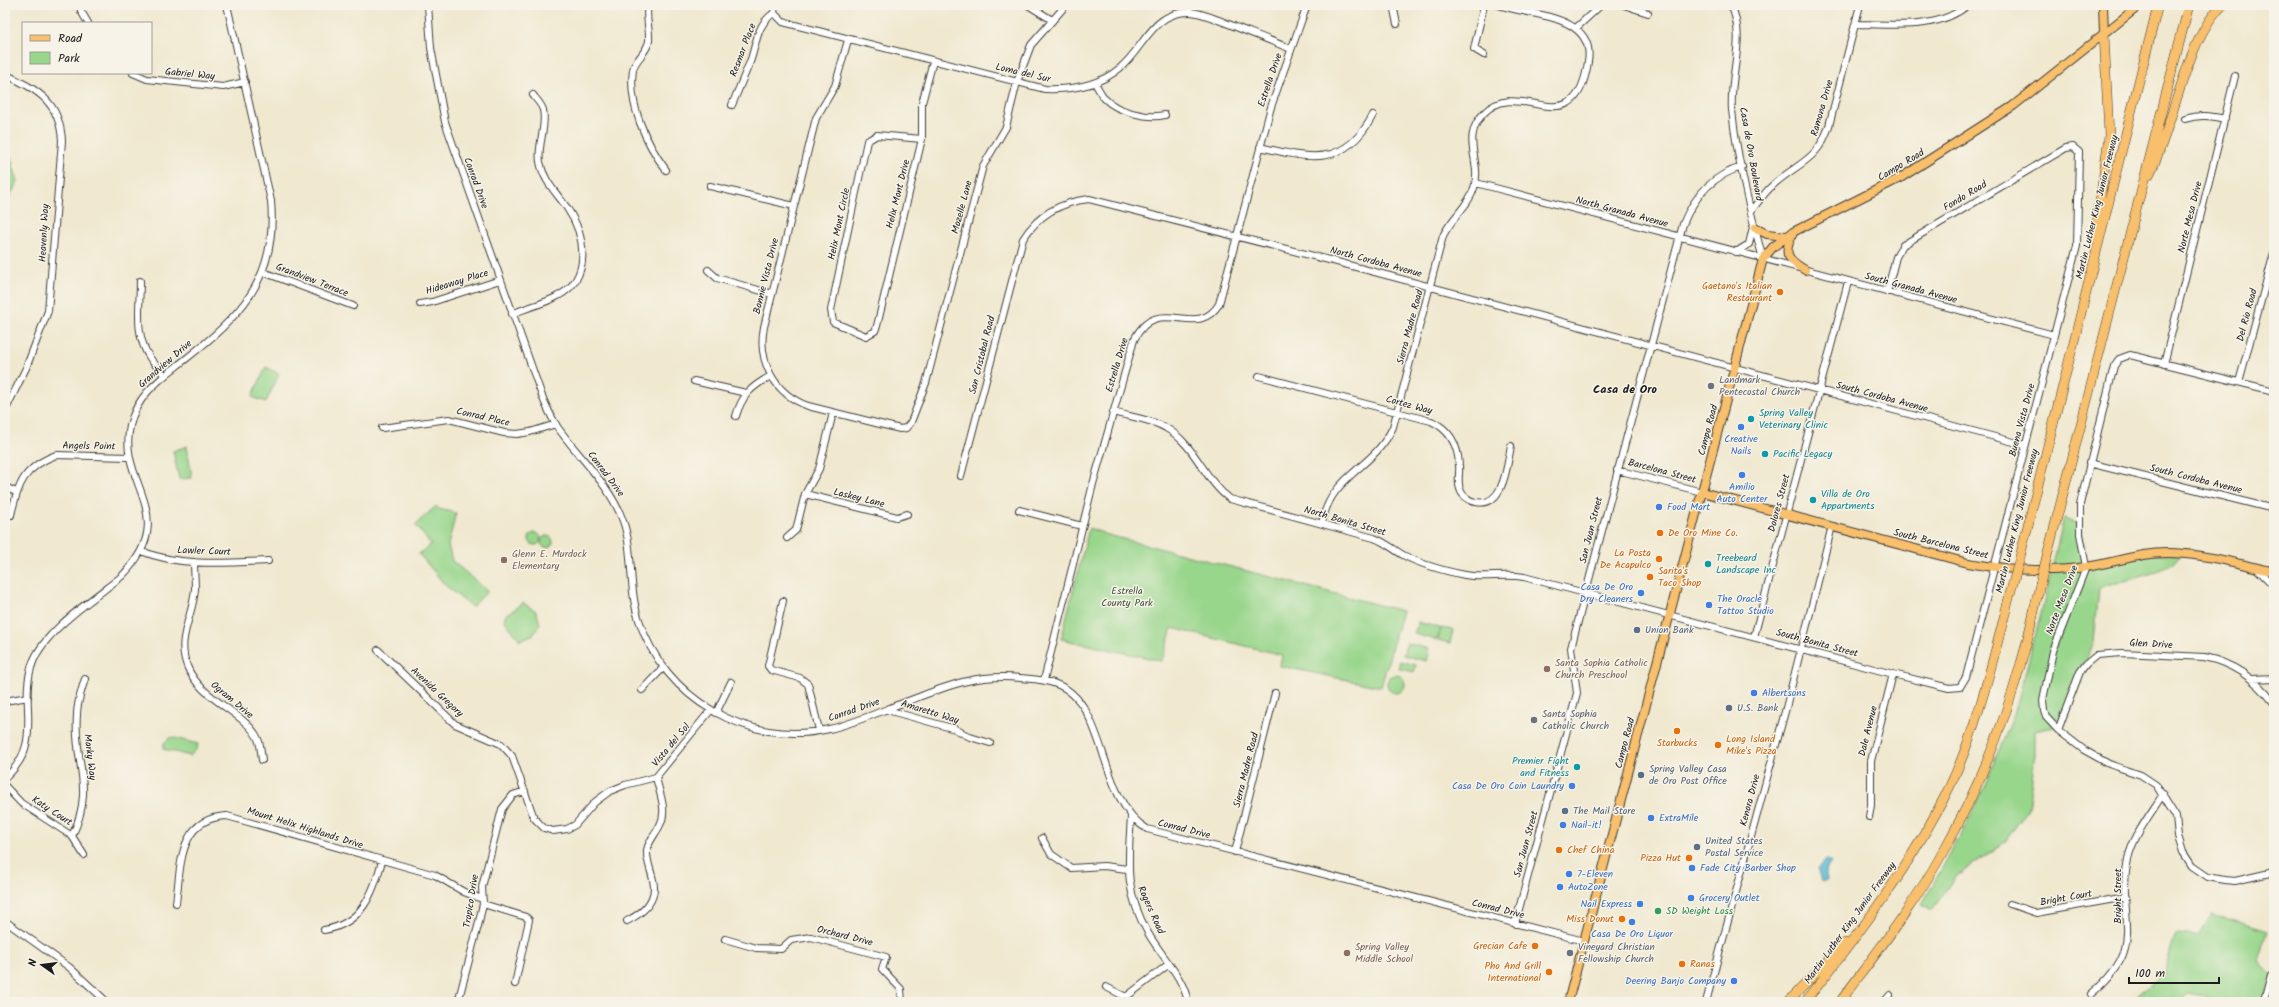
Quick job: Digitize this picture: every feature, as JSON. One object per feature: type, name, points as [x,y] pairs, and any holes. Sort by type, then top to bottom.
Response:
[{"type":"highway","name":"Martin Luther King Junior Freeway","points":[[1805,1002],[1869,918],[1918,845],[1950,785],[1976,718],[2020,557],[2084,306],[2158,5]]},
{"type":"highway","points":[[1840,1002],[1909,907],[1944,852],[1972,797],[2003,720],[2021,663],[2140,190],[2189,5]]},
{"type":"highway","points":[[2140,190],[2152,168],[2196,48],[2208,24],[2222,5]]},
{"type":"highway","points":[[2084,306],[2103,188],[2109,136],[2104,32]]},
{"type":"highway","points":[[1788,1002],[1869,918]]},
{"type":"main road","points":[[2103,5],[2104,32]]},
{"type":"main road","name":"Campo Road","points":[[1568,1002],[1763,259],[1773,247],[1786,236],[1892,182],[2013,106],[2104,32],[2140,5]]},
{"type":"main road","points":[[1754,225],[1767,234],[1786,236]]},
{"type":"main road","points":[[1793,232],[1788,246],[1788,256],[1790,260],[1805,270]]},
{"type":"main road","name":"South Barcelona Street","points":[[1702,492],[1968,563],[1995,567],[2032,571],[2086,567],[2153,554],[2169,553],[2200,556],[2274,572]]},
{"type":"street","name":"Grandview Drive","points":[[5,778],[16,769],[27,743],[30,726],[28,696],[29,679],[33,662],[46,639],[122,576],[131,567],[141,551],[147,534],[147,512],[143,492],[129,457],[129,429],[135,410],[143,396],[164,375],[227,324],[248,301],[263,272],[269,256],[273,229],[271,201],[227,5]]},
{"type":"street","name":"Conrad Drive","points":[[428,5],[432,54],[445,122],[542,396],[556,424],[615,500],[627,534],[632,591],[638,618],[647,643],[674,682],[696,701],[713,712],[750,727],[779,732],[828,730],[973,678],[1003,676],[1044,680],[1064,688],[1078,700],[1101,747],[1121,802],[1131,817],[1152,832],[1584,941]]},
{"type":"street","points":[[648,5],[648,44],[633,70],[635,104],[642,128],[654,154],[666,170]]},
{"type":"street","points":[[774,13],[775,5]]},
{"type":"street","points":[[1028,5],[1052,20]]},
{"type":"street","name":"Mozelle Lane","points":[[906,428],[911,422],[931,364],[983,166],[1006,127],[1017,82],[1030,45],[1066,5]]},
{"type":"street","name":"Estrella Drive","points":[[1044,680],[1082,526],[1131,349],[1139,331],[1148,321],[1156,318],[1167,317],[1194,320],[1207,317],[1214,311],[1221,300],[1277,87],[1307,5]]},
{"type":"street","points":[[1393,5],[1397,24]]},
{"type":"street","points":[[1484,5],[1474,49],[1484,55]]},
{"type":"street","points":[[1499,5],[1565,21],[1576,28],[1601,5]]},
{"type":"street","points":[[1624,5],[1648,13]]},
{"type":"street","name":"Casa de Oro Boulevard","points":[[1731,5],[1737,22],[1738,35],[1732,90],[1732,110],[1751,211],[1763,259]]},
{"type":"street","name":"Ramona Drive","points":[[1751,211],[1773,185],[1808,160],[1822,144],[1860,5]]},
{"type":"street","points":[[1856,24],[1930,23],[1950,17],[1968,5]]},
{"type":"street","points":[[81,11],[87,22]]},
{"type":"street","name":"Loma del Sur","points":[[774,13],[783,22],[1042,89],[1061,90],[1095,83],[1113,74],[1126,62],[1154,25],[1169,16],[1181,13],[1200,14],[1292,49]]},
{"type":"street","name":"Resmar Place","points":[[732,106],[751,60],[758,31],[767,17],[774,13]]},
{"type":"street","name":"Sierra Madre Road","points":[[1322,523],[1326,508],[1336,489],[1382,447],[1393,427],[1443,236],[1449,224],[1470,198],[1476,183],[1472,135],[1480,118],[1488,109],[1497,103],[1512,100],[1549,107],[1558,107],[1570,101],[1577,94],[1585,74],[1589,57],[1586,42],[1576,28]]},
{"type":"street","name":"Bonnie Vista Drive","points":[[848,40],[835,86],[816,118],[772,294],[762,341],[763,356],[771,376],[779,387],[796,401],[900,429],[906,428]]},
{"type":"street","name":"Helix Mont Drive","points":[[875,331],[922,139],[922,103],[934,61]]},
{"type":"street","name":"Heavenly Way","points":[[5,74],[37,91],[48,101],[59,121],[62,141],[48,311],[26,368],[5,411]]},
{"type":"street","name":"Gabriel Way","points":[[135,74],[147,79],[223,87],[245,82]]},
{"type":"street","name":"Norte Mesa Drive","points":[[2058,730],[2045,714],[2043,696],[2053,651],[2086,567],[2079,519],[2083,487],[2114,366],[2122,358],[2130,355],[2164,364],[2235,76]]},
{"type":"street","points":[[1095,83],[1105,98],[1122,108],[1156,117],[1165,115]]},
{"type":"street","points":[[512,314],[563,293],[574,281],[584,257],[574,222],[568,210],[549,186],[540,161],[544,121],[543,109],[533,95]]},
{"type":"street","points":[[1260,147],[1303,157],[1328,154],[1353,144],[1364,132],[1373,115]]},
{"type":"street","points":[[2185,118],[2195,115],[2225,119]]},
{"type":"street","name":"Helix Mont Circle","points":[[875,331],[866,336],[851,331],[833,322],[831,310],[867,141],[877,134],[922,139]]},
{"type":"street","name":"Fondo Road","points":[[1887,292],[1894,262],[1903,245],[2066,148],[2075,148],[2080,154]]},
{"type":"street","name":"Buena Vista Drive","points":[[1960,687],[1966,677],[2077,246],[2080,154]]},
{"type":"street","name":"San Juan Street","points":[[1515,924],[1577,693],[1571,648],[1679,237],[1690,209],[1702,192],[1726,173],[1742,167]]},
{"type":"street","name":"North Granada Avenue","points":[[1476,183],[1763,259]]},
{"type":"street","points":[[710,186],[794,206]]},
{"type":"street","name":"North Cordoba Avenue","points":[[1023,239],[1036,222],[1052,210],[1072,202],[1089,199],[1238,236],[1734,368]]},
{"type":"street","points":[[1736,252],[1749,244],[1754,225]]},
{"type":"street","name":"San Cristobal Road","points":[[961,476],[1023,239]]},
{"type":"street","name":"Del Rio Road","points":[[2239,382],[2274,253]]},
{"type":"street","name":"South Granada Avenue","points":[[1763,259],[2054,335]]},
{"type":"street","points":[[708,270],[717,278],[772,294]]},
{"type":"street","name":"Grandview Terrace","points":[[263,272],[353,306]]},
{"type":"street","name":"Hideaway Place","points":[[420,304],[432,302],[500,280]]},
{"type":"street","points":[[140,281],[138,319],[140,334],[150,358],[164,375]]},
{"type":"street","name":"Dolores Street","points":[[1754,637],[1848,282]]},
{"type":"street","points":[[2164,364],[2274,391]]},
{"type":"street","name":"South Cordoba Avenue","points":[[1734,368],[2025,445]]},
{"type":"street","points":[[736,416],[746,393],[755,384],[771,376]]},
{"type":"street","name":"Cortez Way","points":[[1259,376],[1442,426],[1455,443],[1459,464],[1460,489],[1465,497],[1472,501],[1480,503],[1488,501],[1498,493],[1511,446]]},
{"type":"street","points":[[694,381],[746,393]]},
{"type":"street","points":[[787,538],[796,530],[805,494],[819,469],[833,412]]},
{"type":"street","name":"North Bonita Street","points":[[1113,412],[1158,424],[1172,432],[1183,442],[1213,482],[1230,499],[1374,538],[1385,542],[1404,555],[1425,564],[1463,575],[1514,575],[1670,615]]},
{"type":"street","name":"Conrad Place","points":[[382,428],[449,419],[517,434],[530,432],[556,424]]},
{"type":"street","name":"Angels Point","points":[[11,515],[16,492],[23,479],[35,466],[56,455],[129,457]]},
{"type":"street","name":"South Cordoba Avenue","points":[[2089,463],[2274,509]]},
{"type":"street","name":"Barcelona Street","points":[[1617,470],[1702,492]]},
{"type":"street","points":[[5,487],[16,492]]},
{"type":"street","name":"Laskey Lane","points":[[805,494],[897,517],[907,514]]},
{"type":"street","points":[[1019,510],[1082,526]]},
{"type":"street","name":"Kenora Drive","points":[[1706,1002],[1832,526]]},
{"type":"street","name":"Lawler Court","points":[[141,551],[166,560],[194,562],[268,561]]},
{"type":"street","name":"Ogram Drive","points":[[194,562],[195,590],[182,644],[187,668],[194,679],[209,696],[250,728],[258,738],[262,760]]},
{"type":"street","points":[[2256,568],[2274,586]]},
{"type":"street","points":[[783,601],[768,666],[771,670],[800,678],[808,684],[819,730]]},
{"type":"street","name":"South Bonita Street","points":[[1670,615],[1948,688],[1960,687]]},
{"type":"street","name":"Avenida Gregory","points":[[378,650],[455,724],[501,744],[516,762],[537,822],[544,828],[558,831],[575,825],[595,802],[610,792],[625,785],[656,778]]},
{"type":"street","name":"Glen Drive","points":[[2058,730],[2080,672],[2090,660],[2101,654],[2122,653],[2204,657],[2230,665],[2252,679],[2274,703]]},
{"type":"street","points":[[642,690],[663,668]]},
{"type":"street","name":"Dale Avenue","points":[[1868,817],[1871,805],[1871,761],[1893,674]]},
{"type":"street","points":[[2252,679],[2274,678]]},
{"type":"street","name":"Marky Way","points":[[72,836],[80,817],[84,801],[84,785],[76,716],[85,679]]},
{"type":"street","name":"Vista del Sol","points":[[627,921],[645,910],[653,891],[654,882],[647,850],[661,824],[664,809],[656,778],[713,712],[731,682]]},
{"type":"street","name":"Sierra Madre Road","points":[[1236,852],[1275,693]]},
{"type":"street","points":[[5,701],[28,696]]},
{"type":"street","name":"Amaretto Way","points":[[886,710],[955,729],[970,737],[990,743]]},
{"type":"street","points":[[2058,730],[2084,750],[2109,764],[2141,775],[2156,785],[2163,794],[2176,818],[2182,852],[2192,866],[2208,876],[2224,880],[2235,880],[2274,872]]},
{"type":"street","name":"Katy Court","points":[[5,786],[21,803],[72,836],[84,855]]},
{"type":"street","name":"Tropico Drive","points":[[458,1002],[482,901],[482,887],[502,809],[514,795],[525,791]]},
{"type":"street","name":"Bright Street","points":[[2091,994],[2112,976],[2125,951],[2128,936],[2126,897],[2128,859],[2139,834],[2163,794]]},
{"type":"street","name":"Mount Helix Highlands Drive","points":[[176,902],[183,850],[186,841],[200,825],[216,817],[233,817],[435,875],[482,901],[526,917],[529,920],[515,984]]},
{"type":"street","name":"Rogers Road","points":[[1131,817],[1127,869],[1131,894],[1148,933],[1185,988],[1188,1002]]},
{"type":"street","points":[[1042,838],[1052,854],[1071,868],[1104,866],[1127,869]]},
{"type":"street","points":[[324,930],[339,928],[361,911],[374,888],[382,861]]},
{"type":"street","name":"Bright Court","points":[[2010,904],[2036,913],[2126,897]]},
{"type":"street","points":[[5,921],[69,967],[107,1002]]},
{"type":"street","name":"Orchard Drive","points":[[725,939],[756,948],[781,949],[791,940],[811,937],[886,957],[882,968],[901,989],[902,1002]]},
{"type":"street","points":[[1106,987],[1126,997],[1169,964]]},
{"type":"street","points":[[2264,1002],[2271,976],[2274,976]]},
{"type":"street","points":[[1884,1002],[1890,995]]},
{"type":"green space","points":[[5,140],[18,181],[6,203],[5,209]]},
{"type":"green space","points":[[266,367],[279,374],[266,402],[252,397]]},
{"type":"green space","points":[[187,446],[192,478],[179,479],[173,451]]},
{"type":"green space","points":[[436,506],[439,509],[456,513],[448,545],[452,561],[488,591],[472,607],[446,586],[419,554],[431,544],[415,525]]},
{"type":"green space","points":[[2064,518],[2080,525],[2086,567],[2153,554],[2182,554],[2173,564],[2159,570],[2099,589],[2094,642],[2063,725],[2035,731],[2035,755],[2028,808],[2005,842],[1955,877],[1932,910],[1922,904],[1971,816],[2014,715],[2042,610]]},
{"type":"green space","name":"Estrella County Park","points":[[1089,528],[1108,535],[1402,611],[1381,687],[1280,666],[1282,655],[1172,628],[1162,661],[1061,639]]},
{"type":"green space","points":[[533,533],[537,533],[541,539],[537,545],[533,545],[529,541],[529,537]]},
{"type":"green space","points":[[545,536],[549,536],[553,542],[549,548],[545,548],[541,544],[541,540]]},
{"type":"green space","points":[[523,603],[536,611],[540,624],[534,634],[520,640],[504,620],[505,616]]},
{"type":"green space","points":[[1418,622],[1440,628],[1437,640],[1414,634]]},
{"type":"green space","points":[[1441,628],[1453,630],[1450,643],[1438,640]]},
{"type":"green space","points":[[1407,643],[1429,649],[1426,661],[1403,655]]},
{"type":"green space","points":[[1400,661],[1416,665],[1414,672],[1398,668]]},
{"type":"green space","points":[[1392,675],[1400,675],[1405,680],[1403,691],[1400,693],[1392,693],[1387,688],[1387,680]]},
{"type":"green space","points":[[171,737],[198,744],[197,749],[190,756],[163,749],[164,743]]},
{"type":"green space","points":[[2212,914],[2268,931],[2259,961],[2271,976],[2264,1002],[2236,1002],[2188,993],[2179,1002],[2133,1002],[2139,992],[2163,975],[2176,933],[2199,935]]},
{"type":"water","points":[[1827,859],[1831,863],[1826,871],[1827,880],[1821,882],[1817,869]]},
{"type":"place","name":"Gaetano's Italian Restaurant","points":[[1780,292]]},
{"type":"place","name":"Landmark Pentecostal Church","points":[[1711,386]]},
{"type":"place","name":"Spring Valley Veterinary Clinic","points":[[1751,419]]},
{"type":"place","name":"Creative Nails","points":[[1741,427]]},
{"type":"place","name":"Pacific Legacy","points":[[1765,454]]},
{"type":"place","name":"Amilio Auto Center","points":[[1742,475]]},
{"type":"place","name":"Villa de Oro Appartments","points":[[1813,500]]},
{"type":"place","name":"Food Mart","points":[[1659,507]]},
{"type":"place","name":"De Oro Mine Co.","points":[[1660,533]]},
{"type":"place","name":"La Posta De Acapulco","points":[[1659,559]]},
{"type":"place","name":"Glenn E. Murdock Elementary","points":[[504,560]]},
{"type":"place","name":"Treebeard Landscape Inc","points":[[1708,564]]},
{"type":"place","name":"Sarita's Taco Shop","points":[[1650,577]]},
{"type":"place","name":"Casa De Oro Dry Cleaners","points":[[1641,593]]},
{"type":"place","name":"The Oracle Tattoo Studio","points":[[1709,605]]},
{"type":"place","name":"Union Bank","points":[[1637,630]]},
{"type":"place","name":"Santa Sophia Catholic Church Preschool","points":[[1547,669]]},
{"type":"place","name":"Albertsons","points":[[1754,693]]},
{"type":"place","name":"U.S. Bank","points":[[1729,708]]},
{"type":"place","name":"Santa Sophia Catholic Church","points":[[1534,720]]},
{"type":"place","name":"Starbucks","points":[[1677,731]]},
{"type":"place","name":"Long Island Mike's Pizza","points":[[1718,745]]},
{"type":"place","name":"Premier Fight and Fitness","points":[[1577,767]]},
{"type":"place","name":"Spring Valley Casa de Oro Post Office","points":[[1641,775]]},
{"type":"place","name":"Casa De Oro Coin Laundry","points":[[1572,786]]},
{"type":"place","name":"The Mail Store","points":[[1565,811]]},
{"type":"place","name":"ExtraMile","points":[[1651,818]]},
{"type":"place","name":"Nail-it!","points":[[1563,825]]},
{"type":"place","name":"United States Postal Service","points":[[1697,847]]},
{"type":"place","name":"Chef China","points":[[1559,850]]},
{"type":"place","name":"Pizza Hut","points":[[1689,858]]},
{"type":"place","name":"Fade City Barber Shop","points":[[1692,868]]},
{"type":"place","name":"7-Eleven","points":[[1569,874]]},
{"type":"place","name":"AutoZone","points":[[1560,887]]},
{"type":"place","name":"Grocery Outlet","points":[[1691,898]]},
{"type":"place","name":"Nail Express","points":[[1640,904]]},
{"type":"place","name":"SD Weight Loss","points":[[1658,911]]},
{"type":"place","name":"Miss Donut","points":[[1622,919]]},
{"type":"place","name":"Casa De Oro Liquor","points":[[1632,922]]},
{"type":"place","name":"Grecian Cafe","points":[[1535,946]]},
{"type":"place","name":"Spring Valley Middle School","points":[[1347,953]]},
{"type":"place","name":"Vineyard Christian Fellowship Church","points":[[1570,953]]},
{"type":"place","name":"Ranas","points":[[1682,964]]},
{"type":"place","name":"Pho And Grill International","points":[[1549,972]]},
{"type":"place","name":"Deering Banjo Company","points":[[1734,981]]},
{"type":"district","name":"Casa de Oro","points":[[1625,389]]}]
